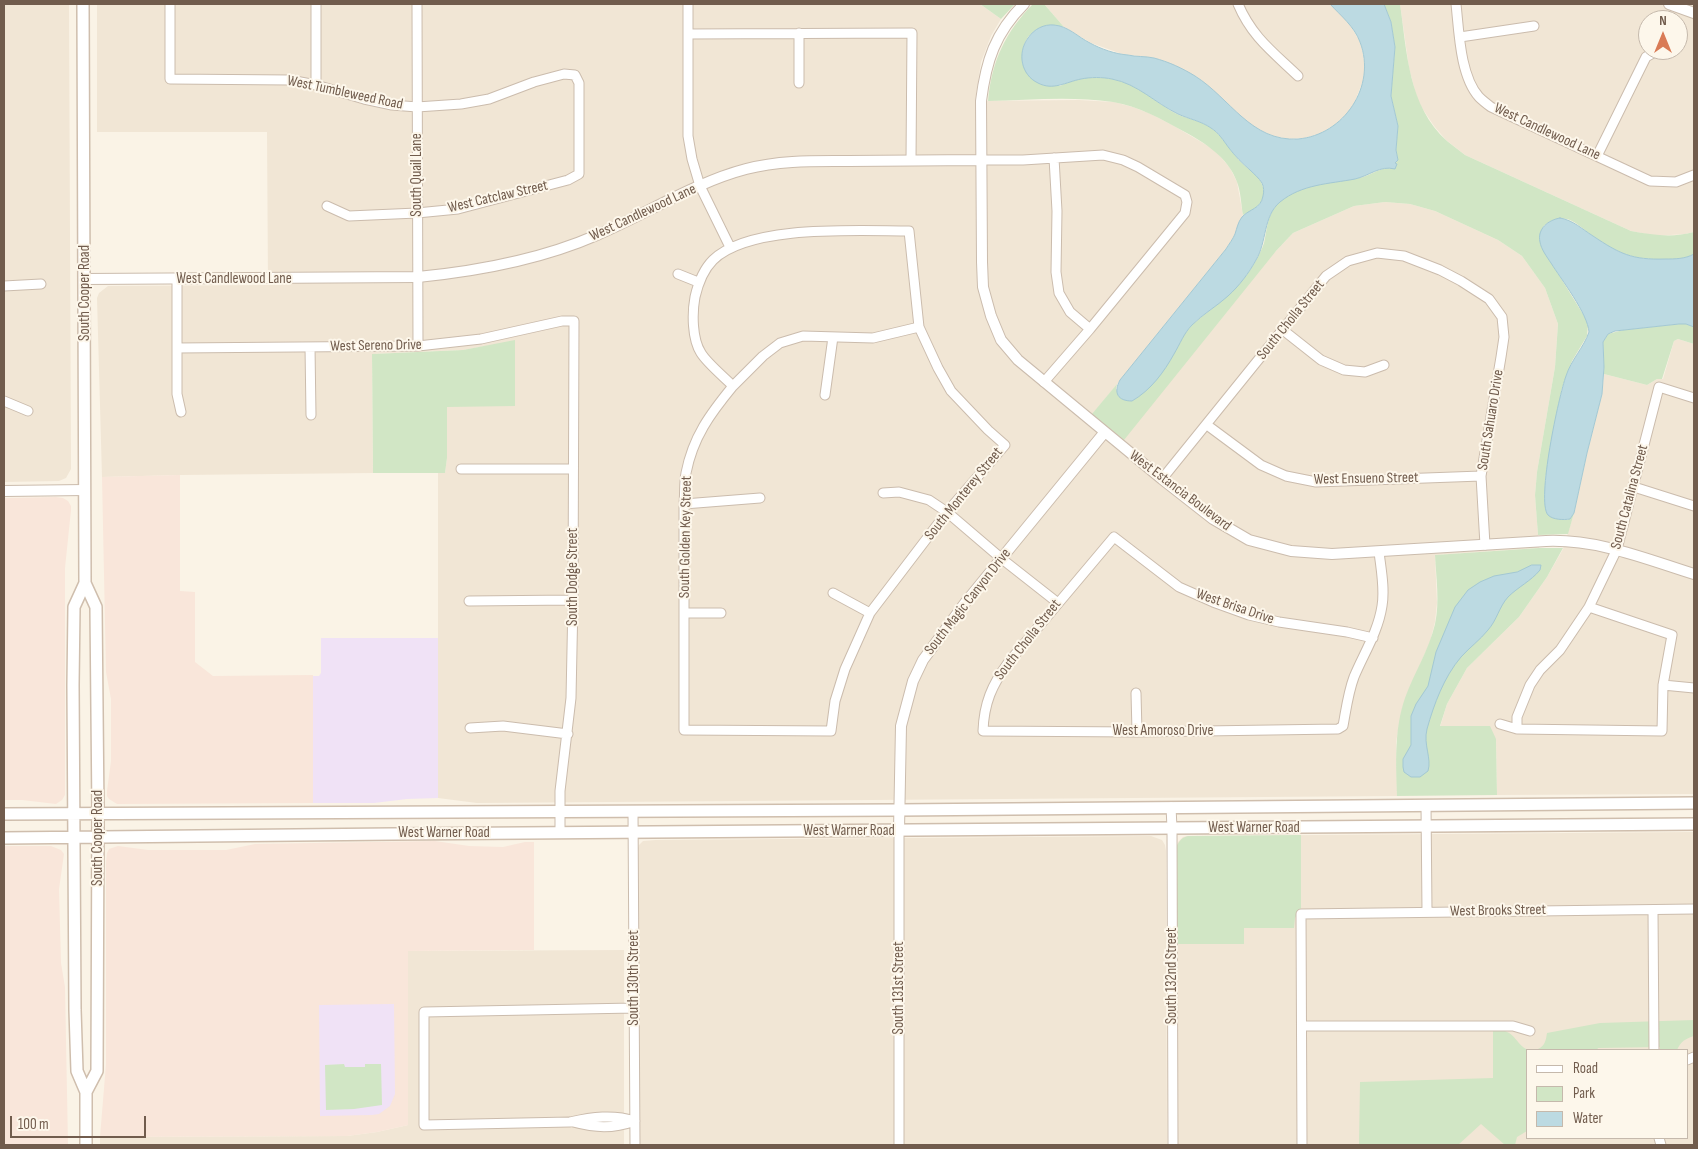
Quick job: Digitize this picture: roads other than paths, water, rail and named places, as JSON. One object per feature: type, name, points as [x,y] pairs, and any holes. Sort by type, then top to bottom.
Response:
[{"type":"main road","name":"South Cooper Road","points":[[83,4],[85,583],[96,607],[98,813],[97,1071],[86,1092]]},
{"type":"main road","name":"South Cooper Road","points":[[85,583],[74,607],[74,838],[77,1070],[86,1092],[86,1145]]},
{"type":"main road","name":"West Warner Road","points":[[4,814],[899,810],[1694,803]]},
{"type":"main road","points":[[389,812],[393,834]]},
{"type":"main road","name":"West Warner Road","points":[[4,838],[1694,824]]},
{"type":"street","name":"West Tumbleweed Road","points":[[170,4],[170,79],[290,80],[316,85],[364,100],[417,107],[461,104],[489,99],[534,82],[564,74],[575,75],[579,83],[579,174]]},
{"type":"street","points":[[316,4],[316,85]]},
{"type":"street","name":"South Quail Lane","points":[[417,4],[418,346]]},
{"type":"street","points":[[688,4],[688,136],[700,186],[730,247],[712,260],[698,282],[694,303],[693,328],[700,353],[733,386]]},
{"type":"street","name":"West Estancia Boulevard","points":[[1024,4],[1007,22],[999,35],[987,63],[981,101],[982,272],[986,300],[1001,340],[1018,360],[1162,480],[1213,519],[1249,540],[1291,551],[1312,554],[1379,552],[1558,541],[1581,542],[1617,549],[1694,574]]},
{"type":"street","points":[[1238,4],[1245,20],[1261,43],[1298,76]]},
{"type":"street","name":"West Candlewood Lane","points":[[1456,4],[1460,37],[1470,84],[1479,97],[1491,107],[1650,181],[1676,182],[1694,175]]},
{"type":"street","points":[[1669,4],[1694,12]]},
{"type":"street","points":[[1460,37],[1534,26]]},
{"type":"street","points":[[799,32],[799,83]]},
{"type":"street","points":[[688,34],[912,32],[911,160]]},
{"type":"street","points":[[1597,156],[1645,60]]},
{"type":"street","name":"West Candlewood Lane","points":[[84,279],[418,278],[464,273],[563,249],[732,173],[774,164],[791,162],[1054,158],[1102,155],[1123,160],[1177,189],[1185,195],[1187,202],[1185,213],[1090,329]]},
{"type":"street","points":[[1044,382],[1090,329],[1070,312],[1059,293],[1056,272],[1057,211],[1054,158]]},
{"type":"street","name":"West Catclaw Street","points":[[327,206],[349,216],[458,209],[568,180],[579,174]]},
{"type":"street","name":"South Monterey Street","points":[[730,247],[771,236],[807,232],[909,231],[920,327],[938,368],[951,391],[1005,445],[947,512],[870,613],[845,669],[835,701],[832,731]]},
{"type":"street","name":"South Cholla Street","points":[[1162,480],[1326,276],[1348,261],[1377,253],[1404,256],[1440,270],[1489,299]]},
{"type":"street","points":[[678,274],[698,282]]},
{"type":"street","points":[[177,280],[177,394],[181,412]]},
{"type":"street","points":[[4,286],[41,284]]},
{"type":"street","name":"South Sahuaro Drive","points":[[1485,545],[1482,476],[1504,337],[1502,317],[1489,299]]},
{"type":"street","name":"West Sereno Drive","points":[[176,348],[418,346],[481,339],[562,321],[574,321]]},
{"type":"street","name":"South Dodge Street","points":[[560,832],[560,791],[571,698],[574,321]]},
{"type":"street","name":"South Golden Key Street","points":[[832,731],[684,730],[684,504],[686,474],[696,440],[709,416],[733,386],[763,356],[780,343],[804,336],[873,338],[920,327]]},
{"type":"street","points":[[1283,330],[1321,360],[1344,370],[1365,372],[1384,365]]},
{"type":"street","points":[[825,395],[833,337]]},
{"type":"street","points":[[310,347],[311,415]]},
{"type":"street","name":"South Catalina Street","points":[[1517,729],[1517,717],[1530,685],[1540,670],[1560,650],[1589,607],[1617,549],[1658,387],[1694,398]]},
{"type":"street","points":[[4,401],[28,411]]},
{"type":"street","name":"West Ensueno Street","points":[[1207,424],[1261,465],[1286,476],[1316,482],[1482,476]]},
{"type":"street","name":"South Magic Canyon Drive","points":[[899,830],[901,726],[913,681],[922,660],[965,603],[1104,433]]},
{"type":"street","points":[[461,469],[573,470]]},
{"type":"street","points":[[1634,487],[1694,506]]},
{"type":"street","points":[[4,491],[85,490]]},
{"type":"street","points":[[883,493],[899,492],[929,500],[947,512],[1002,559],[1058,602]]},
{"type":"street","points":[[684,504],[760,498]]},
{"type":"street","name":"South Cholla Street","points":[[982,731],[983,713],[997,678],[1114,536]]},
{"type":"street","name":"West Brisa Drive","points":[[1114,536],[1179,587],[1213,602],[1249,615],[1279,622],[1348,632],[1373,638]]},
{"type":"street","points":[[1373,638],[1382,604],[1379,552]]},
{"type":"street","points":[[833,593],[870,613]]},
{"type":"street","points":[[469,601],[573,600]]},
{"type":"street","points":[[1500,724],[1517,729],[1662,731],[1663,685],[1672,636],[1589,607]]},
{"type":"street","points":[[684,613],[721,614]]},
{"type":"street","name":"West Amoroso Drive","points":[[982,731],[1137,732],[1338,729],[1343,726],[1354,678],[1373,638]]},
{"type":"street","points":[[1663,685],[1694,688]]},
{"type":"street","points":[[1136,693],[1137,732]]},
{"type":"street","points":[[470,728],[503,726],[568,734]]},
{"type":"street","points":[[1426,805],[1427,912]]},
{"type":"street","name":"South 132nd Street","points":[[1171,807],[1172,1145]]},
{"type":"street","name":"South 130th Street","points":[[633,811],[635,1145]]},
{"type":"street","name":"South 131st Street","points":[[899,830],[899,1145]]},
{"type":"street","name":"West Brooks Street","points":[[1302,1026],[1302,914],[1694,909]]},
{"type":"street","points":[[1653,910],[1654,1049]]},
{"type":"street","points":[[634,1008],[424,1012],[424,1125],[570,1122],[591,1117],[621,1117],[635,1121]]},
{"type":"street","points":[[1302,1145],[1302,1026],[1494,1025],[1513,1026],[1530,1031]]},
{"type":"water","points":[[1330,4],[1384,4],[1391,22],[1395,47],[1391,96],[1398,126],[1396,150],[1398,160],[1395,163],[1397,164],[1395,169],[1384,168],[1360,178],[1307,188],[1288,196],[1280,202],[1271,214],[1259,253],[1244,279],[1228,296],[1189,328],[1166,367],[1151,386],[1132,401],[1123,400],[1117,392],[1120,380],[1226,249],[1242,217],[1260,204],[1264,190],[1263,186],[1259,179],[1236,157],[1214,130],[1170,110],[1130,85],[1121,81],[1104,78],[1081,79],[1054,86],[1038,83],[1028,75],[1022,63],[1025,44],[1030,35],[1036,30],[1043,26],[1054,25],[1068,30],[1108,51],[1165,61],[1195,76],[1208,85],[1242,117],[1267,134],[1282,138],[1298,139],[1315,135],[1329,128],[1342,118],[1353,105],[1360,91],[1364,75],[1364,59],[1360,42],[1347,22]]},
{"type":"water","points":[[1560,218],[1573,223],[1627,255],[1654,259],[1672,259],[1684,258],[1694,254],[1694,327],[1679,324],[1615,331],[1608,334],[1603,342],[1602,394],[1574,513],[1570,519],[1565,520],[1556,519],[1548,515],[1545,506],[1547,470],[1554,425],[1566,376],[1589,332],[1579,306],[1546,256],[1541,245],[1540,233],[1544,226]]},
{"type":"water","points":[[1532,565],[1541,565],[1540,570],[1508,597],[1491,626],[1461,657],[1450,673],[1436,701],[1427,729],[1428,771],[1420,777],[1411,777],[1404,772],[1403,759],[1411,745],[1411,716],[1416,704],[1428,686],[1436,652],[1455,607],[1468,590],[1480,582],[1494,576],[1517,572]]}]
